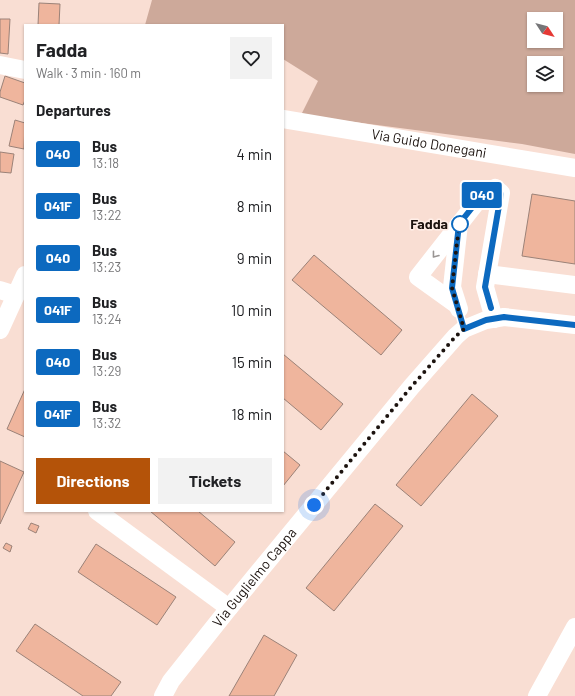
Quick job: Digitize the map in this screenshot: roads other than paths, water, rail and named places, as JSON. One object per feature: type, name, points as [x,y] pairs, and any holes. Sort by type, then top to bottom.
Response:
[{"type":"street","points":[[0,65],[24,70]]},
{"type":"street","name":"Via Guido Donegani","points":[[284,119],[575,168]]},
{"type":"street","points":[[457,305],[418,276],[483,194],[495,188],[501,194],[485,287],[494,319]]},
{"type":"street","points":[[459,224],[452,288],[464,329]]},
{"type":"street","points":[[487,274],[575,285]]},
{"type":"street","points":[[0,330],[8,293],[24,276]]},
{"type":"street","name":"Via Guglielmo Cappa","points":[[163,696],[176,675],[230,608],[412,386],[456,336],[464,329],[486,320],[504,317],[575,325]]},
{"type":"street","points":[[98,512],[230,608]]},
{"type":"street","points":[[537,696],[575,627]]},
{"type":"place","name":"Fadda","points":[[460,224]]}]
